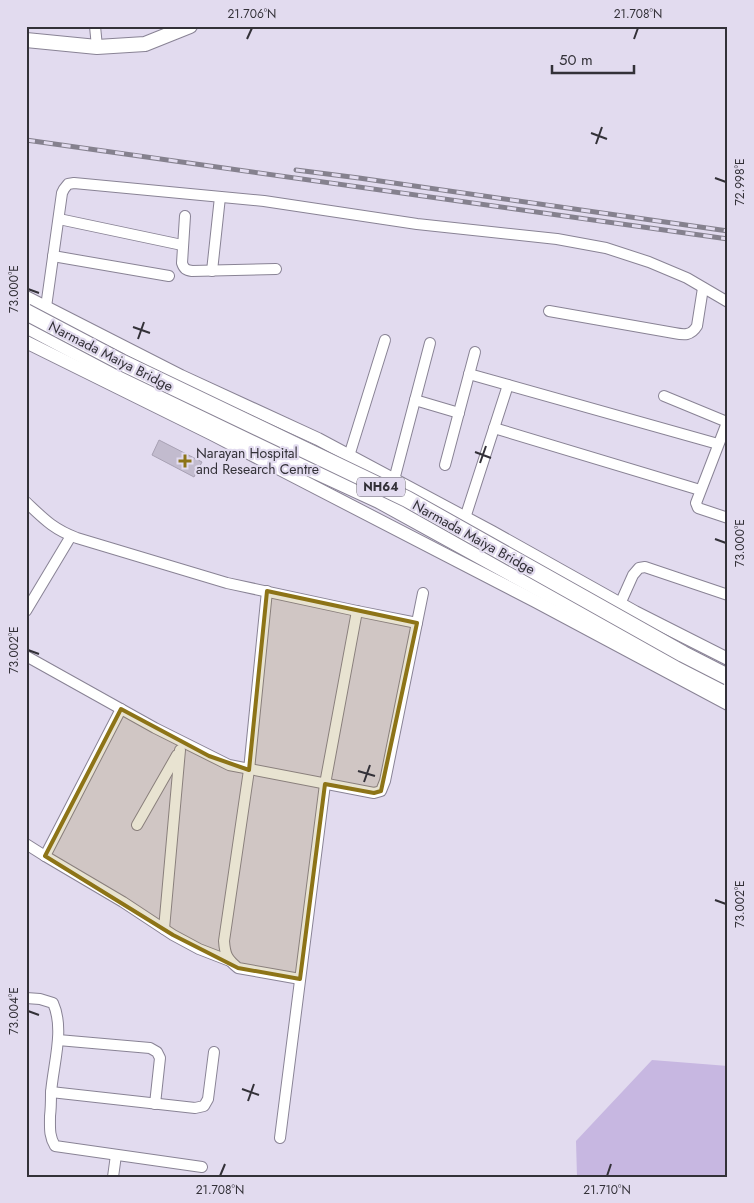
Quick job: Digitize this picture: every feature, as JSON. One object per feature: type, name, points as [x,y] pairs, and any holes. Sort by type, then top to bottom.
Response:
[{"type":"highway","name":"Narmada Maiya Bridge","points":[[37,307],[121,362],[407,499],[683,654],[728,677]]},
{"type":"highway","name":"NH64","points":[[26,325],[199,417],[379,500],[728,690]]},
{"type":"main road","points":[[26,40],[97,47],[145,44],[190,26]]},
{"type":"street","points":[[95,26],[97,47]]},
{"type":"street","points":[[26,319],[37,307],[54,256],[64,189],[71,183],[264,201],[417,224],[557,239],[606,248],[649,262],[687,278],[728,302]]},
{"type":"street","points":[[212,271],[220,197]]},
{"type":"street","points":[[185,216],[182,263],[186,270],[276,269]]},
{"type":"street","points":[[59,219],[182,245]]},
{"type":"street","points":[[54,256],[169,276]]},
{"type":"street","points":[[549,310],[674,334],[689,334],[697,326],[704,288]]},
{"type":"street","name":"NH64","points":[[26,297],[37,307],[318,440],[465,518],[620,604],[728,659]]},
{"type":"street","points":[[349,456],[385,340]]},
{"type":"street","points":[[26,342],[212,434],[534,600],[728,704]]},
{"type":"street","points":[[394,480],[430,343]]},
{"type":"street","points":[[445,465],[474,352]]},
{"type":"street","points":[[469,374],[718,444]]},
{"type":"street","points":[[465,518],[508,385]]},
{"type":"street","points":[[664,396],[728,421],[696,503],[698,508],[728,518]]},
{"type":"street","points":[[415,400],[459,414]]},
{"type":"street","points":[[494,428],[700,490]]},
{"type":"street","points":[[26,502],[52,526],[71,536],[227,583],[417,623]]},
{"type":"street","points":[[26,611],[71,536]]},
{"type":"street","points":[[620,604],[633,575],[639,568],[645,567],[728,594]]},
{"type":"street","points":[[268,592],[249,770],[224,941],[225,953],[238,968],[300,979]]},
{"type":"street","points":[[26,656],[121,709],[182,746],[229,765],[374,793],[381,791],[385,781],[423,593]]},
{"type":"street","points":[[280,1138],[325,784],[357,611]]},
{"type":"street","points":[[45,856],[121,709]]},
{"type":"street","points":[[137,825],[182,746]]},
{"type":"street","points":[[164,929],[182,746]]},
{"type":"street","points":[[26,844],[164,929],[200,949],[230,961]]},
{"type":"street","points":[[26,998],[40,999],[53,1003],[57,1012],[58,1040],[51,1092],[50,1127],[51,1139],[56,1146],[202,1167]]},
{"type":"street","points":[[58,1040],[150,1048],[157,1052],[160,1058],[154,1104]]},
{"type":"street","points":[[51,1092],[195,1108],[204,1106],[208,1099],[214,1052]]},
{"type":"street","points":[[112,1177],[116,1155]]},
{"type":"highlighted area","points":[[267,591],[417,623],[381,791],[374,793],[325,784],[300,979],[238,968],[173,935],[45,856],[121,709],[209,756],[249,770]]},
{"type":"shaded area","points":[[652,1060],[728,1066],[728,1177],[577,1177],[576,1141]]},
{"type":"building","points":[[159,440],[202,462],[194,477],[152,455]]},
{"type":"railway","points":[[26,140],[728,239]]},
{"type":"railway","points":[[296,170],[728,231]]},
{"type":"place","name":"Narayan Hospital and Research Centre","points":[[185,461]]}]
